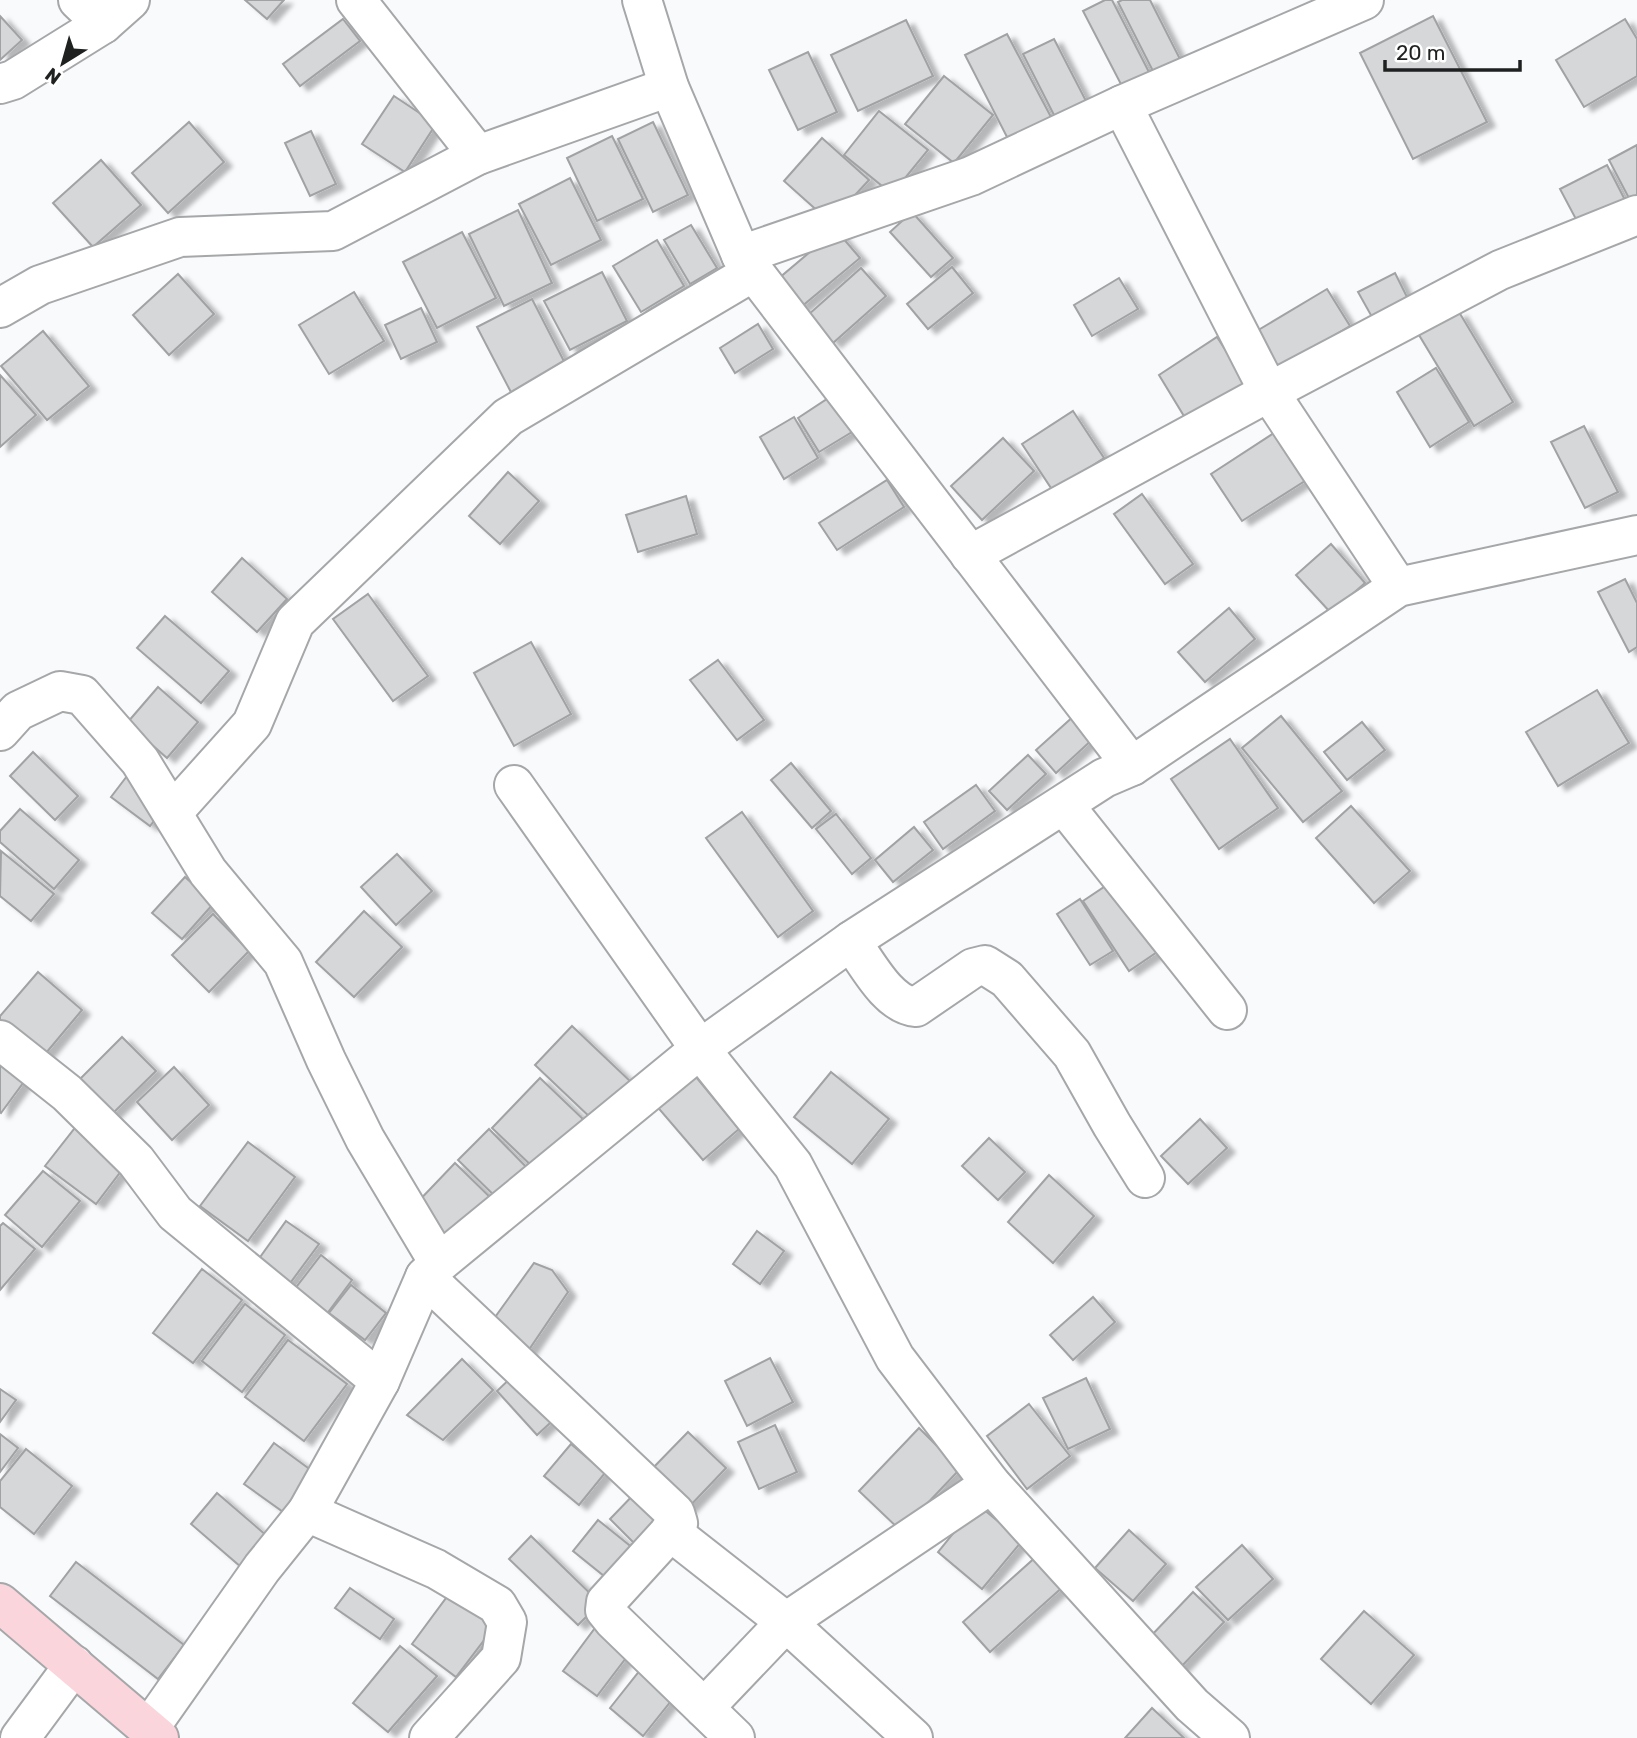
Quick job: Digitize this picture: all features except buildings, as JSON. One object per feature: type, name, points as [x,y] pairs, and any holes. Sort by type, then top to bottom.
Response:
[{"type":"street","points":[[356,0],[478,155]]},
{"type":"street","points":[[642,0],[669,87],[747,264],[1132,766]]},
{"type":"street","points":[[173,812],[252,724],[295,622],[508,417],[747,264],[971,176],[1122,105],[1364,0]]},
{"type":"street","points":[[0,84],[13,79],[104,8]]},
{"type":"street","points":[[1,305],[40,285],[180,237],[333,231],[478,155],[669,87]]},
{"type":"street","points":[[1122,105],[1269,392],[1398,587]]},
{"type":"street","points":[[970,555],[1500,270],[1637,215]]},
{"type":"street","points":[[0,1603],[153,1734],[262,1568],[307,1512],[380,1381],[432,1270],[700,1049],[851,942],[1104,778],[1132,766],[1398,587],[1637,535]]},
{"type":"street","points":[[0,731],[18,711],[60,691],[82,695],[140,761],[208,872],[283,962],[326,1060],[432,1270],[675,1513],[678,1523],[606,1602],[605,1610],[735,1738]]},
{"type":"street","points":[[514,785],[700,1049],[793,1165],[895,1358],[990,1484],[1192,1705],[1230,1738]]},
{"type":"street","points":[[1064,805],[1227,1010]]},
{"type":"street","points":[[851,942],[891,996],[906,1006],[916,1007],[974,968],[985,965],[1007,979],[1072,1054],[1145,1178]]},
{"type":"street","points":[[0,1040],[67,1093],[136,1161],[175,1213],[380,1381]]},
{"type":"street","points":[[704,1708],[786,1622],[990,1484]]},
{"type":"street","points":[[307,1512],[436,1569],[497,1605],[507,1622],[501,1658],[429,1738]]},
{"type":"street","points":[[670,1531],[786,1622],[913,1738]]},
{"type":"street","points":[[20,1738],[74,1665]]}]
